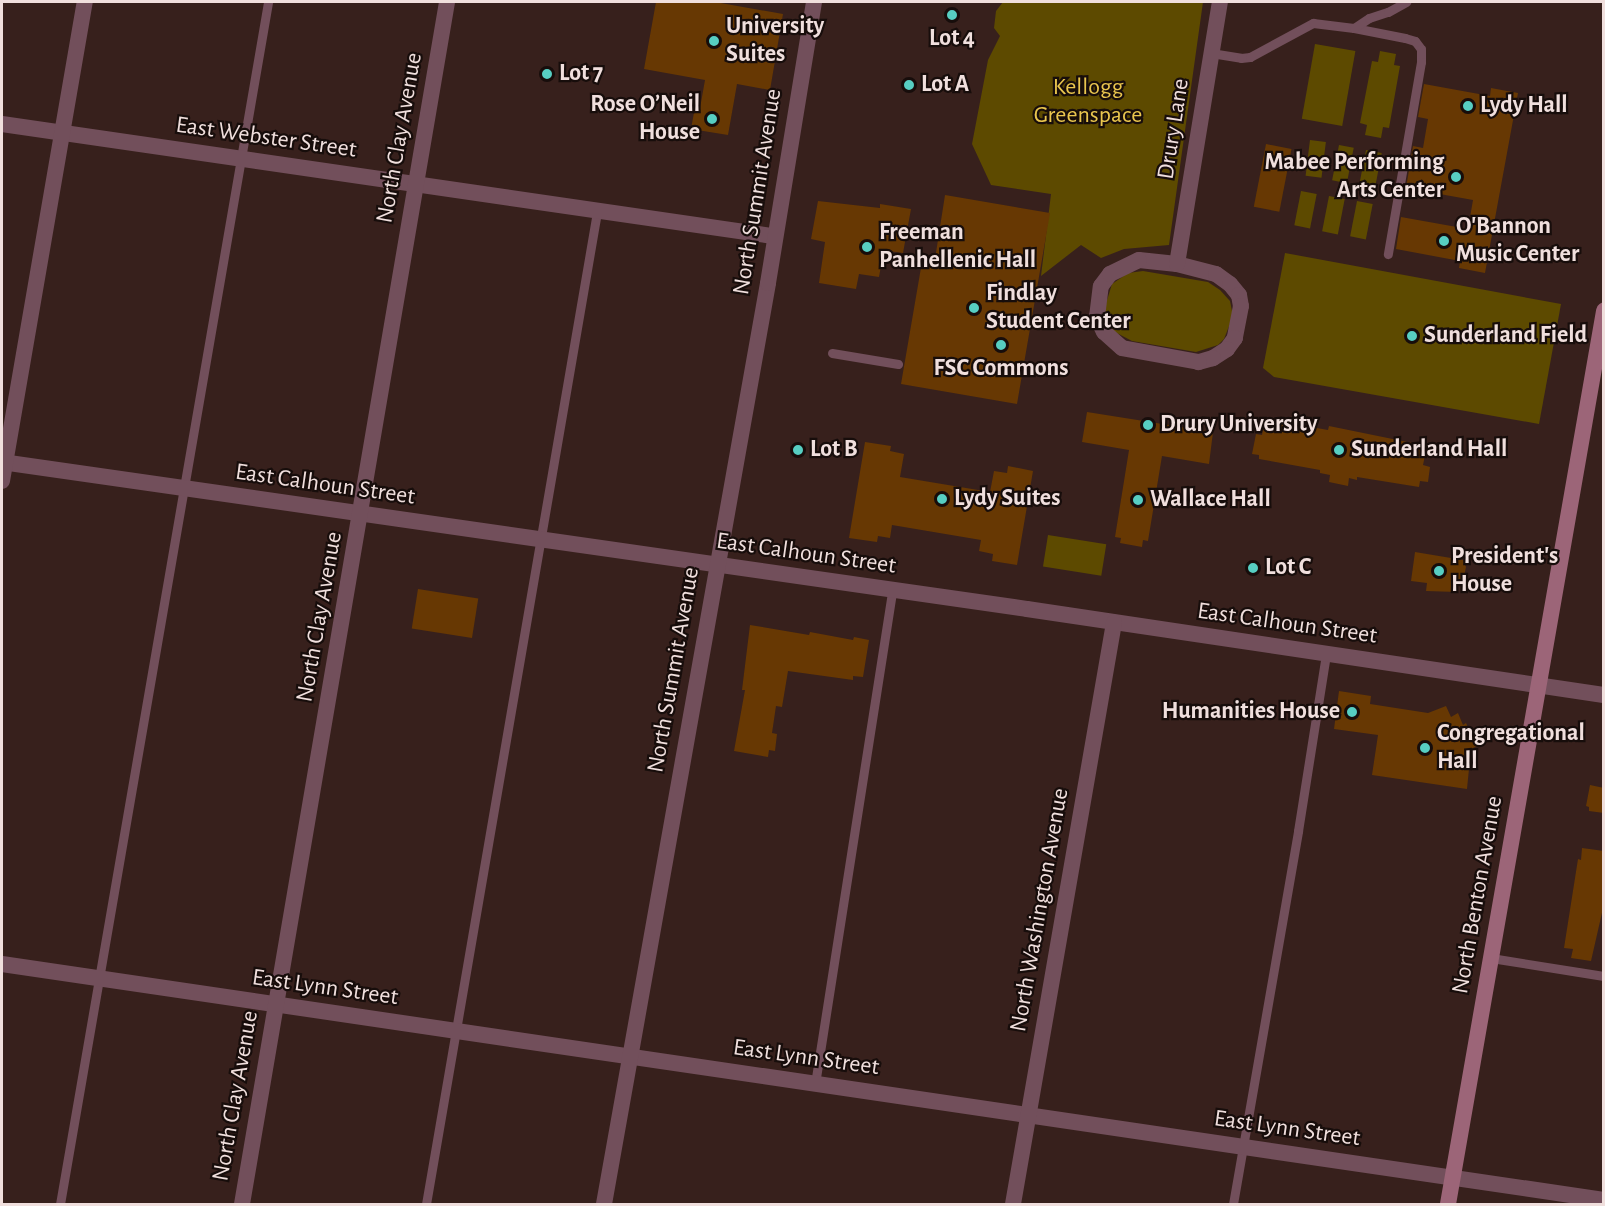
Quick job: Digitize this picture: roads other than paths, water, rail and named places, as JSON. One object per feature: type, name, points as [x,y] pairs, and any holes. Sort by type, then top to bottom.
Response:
[{"type":"main road","name":"North Benton Avenue","points":[[1448,1204],[1604,311]]},
{"type":"street","points":[[2,481],[3,463],[64,133],[85,2]]},
{"type":"street","name":"North Clay Avenue","points":[[242,1204],[362,515],[415,184],[447,2]]},
{"type":"street","name":"North Summit Avenue","points":[[604,1204],[814,2]]},
{"type":"street","name":"Drury Lane","points":[[1177,264],[1220,2]]},
{"type":"street","name":"East Webster Street","points":[[2,124],[774,236]]},
{"type":"street","points":[[1139,260],[1177,264],[1215,274],[1230,284],[1239,295],[1241,306],[1235,338],[1227,349],[1213,358],[1199,362],[1122,348],[1104,332],[1097,317],[1101,286],[1110,274],[1139,260]]},
{"type":"street","name":"East Calhoun Street","points":[[3,463],[1604,695]]},
{"type":"street","name":"North Washington Avenue","points":[[1013,1204],[1114,623]]},
{"type":"street","name":"East Lynn Street","points":[[2,964],[1604,1200]]},
{"type":"lane","points":[[60,1204],[186,489],[268,2]]},
{"type":"lane","points":[[1354,28],[1369,18],[1388,12],[1406,2]]},
{"type":"lane","points":[[1211,53],[1241,58],[1250,57],[1313,23],[1354,28],[1415,41],[1421,49],[1421,62],[1388,254]]},
{"type":"lane","points":[[426,1204],[538,540],[597,212]]},
{"type":"lane","points":[[832,353],[898,364]]},
{"type":"lane","points":[[815,1084],[892,591]]},
{"type":"lane","points":[[1233,1204],[1298,831],[1326,654]]},
{"type":"lane","points":[[1491,958],[1604,976]]},
{"type":"place","name":"Lot 4","points":[[952,15]]},
{"type":"place","name":"University Suites","points":[[714,41]]},
{"type":"place","name":"Lot 7","points":[[547,74]]},
{"type":"place","name":"Lot A","points":[[909,85]]},
{"type":"place","name":"Lydy Hall","points":[[1468,106]]},
{"type":"place","name":"Rose O’Neil House","points":[[712,119]]},
{"type":"place","name":"Mabee Performing Arts Center","points":[[1456,177]]},
{"type":"place","name":"O'Bannon Music Center","points":[[1444,241]]},
{"type":"place","name":"Freeman Panhellenic Hall","points":[[867,247]]},
{"type":"place","name":"Findlay Student Center","points":[[974,308]]},
{"type":"place","name":"Sunderland Field","points":[[1412,336]]},
{"type":"place","name":"FSC Commons","points":[[1001,345]]},
{"type":"place","name":"Drury University","points":[[1148,425]]},
{"type":"place","name":"Lot B","points":[[798,450]]},
{"type":"place","name":"Sunderland Hall","points":[[1339,450]]},
{"type":"place","name":"Lydy Suites","points":[[942,499]]},
{"type":"place","name":"Wallace Hall","points":[[1138,500]]},
{"type":"place","name":"Lot C","points":[[1253,568]]},
{"type":"place","name":"President's House","points":[[1439,571]]},
{"type":"place","name":"Humanities House","points":[[1352,712]]},
{"type":"place","name":"Congregational Hall","points":[[1425,748]]},
{"type":"park label","name":"Kellogg Greenspace","points":[[1088,102]]}]
